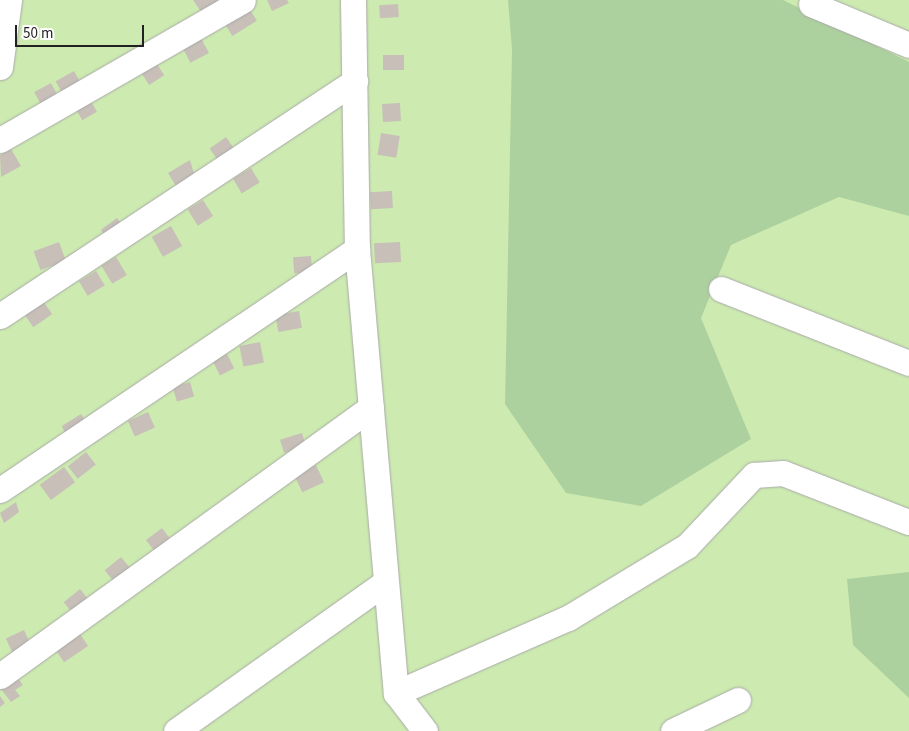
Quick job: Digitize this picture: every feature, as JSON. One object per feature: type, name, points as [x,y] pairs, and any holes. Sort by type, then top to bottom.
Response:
[{"type":"lane","points":[[0,67],[9,0]]},
{"type":"lane","points":[[0,140],[242,0]]},
{"type":"lane","points":[[353,0],[357,249],[396,692],[425,731]]},
{"type":"lane","points":[[811,4],[909,45]]},
{"type":"lane","points":[[0,316],[355,81]]},
{"type":"lane","points":[[0,490],[357,249]]},
{"type":"lane","points":[[721,289],[909,363]]},
{"type":"lane","points":[[0,676],[371,407]]},
{"type":"lane","points":[[396,692],[585,608],[687,546],[754,475],[783,473],[909,522]]},
{"type":"lane","points":[[176,731],[386,582]]},
{"type":"lane","points":[[673,731],[738,700]]},
{"type":"green space","points":[[0,0],[909,0],[909,731],[0,731]]},
{"type":"green space","points":[[508,0],[783,0],[909,62],[909,216],[839,197],[731,245],[701,318],[751,439],[641,506],[566,493],[505,404],[512,50]]},
{"type":"green space","points":[[909,572],[909,698],[853,645],[847,579]]},
{"type":"building","points":[[193,0],[217,0],[219,4],[203,15]]},
{"type":"building","points":[[267,0],[287,0],[289,3],[272,11]]},
{"type":"building","points":[[398,4],[399,17],[380,18],[379,5]]},
{"type":"building","points":[[249,8],[257,21],[232,36],[224,23]]},
{"type":"building","points":[[201,38],[209,53],[190,63],[182,48]]},
{"type":"building","points":[[383,55],[404,55],[404,70],[383,70]]},
{"type":"building","points":[[155,61],[164,75],[149,85],[140,71]]},
{"type":"building","points":[[74,71],[83,87],[64,97],[56,81]]},
{"type":"building","points":[[51,83],[59,98],[42,107],[34,92]]},
{"type":"building","points":[[89,98],[97,112],[82,120],[74,107]]},
{"type":"building","points":[[400,103],[401,121],[383,122],[382,104]]},
{"type":"building","points":[[381,133],[400,136],[396,158],[378,155]]},
{"type":"building","points":[[226,137],[237,153],[221,164],[210,148]]},
{"type":"building","points":[[11,149],[21,166],[1,177],[0,155]]},
{"type":"building","points":[[190,160],[196,181],[179,191],[168,173]]},
{"type":"building","points":[[251,168],[260,183],[242,193],[233,179]]},
{"type":"building","points":[[392,191],[393,208],[371,209],[370,192]]},
{"type":"building","points":[[203,200],[213,216],[198,226],[188,210]]},
{"type":"building","points":[[117,218],[125,229],[109,241],[101,230]]},
{"type":"building","points":[[171,226],[182,246],[163,257],[152,237]]},
{"type":"building","points":[[59,242],[66,261],[40,270],[34,251]]},
{"type":"building","points":[[400,242],[401,262],[375,263],[374,243]]},
{"type":"building","points":[[311,256],[312,272],[294,273],[293,257]]},
{"type":"building","points":[[116,257],[127,275],[112,284],[101,266]]},
{"type":"building","points":[[96,271],[105,286],[88,296],[79,281]]},
{"type":"building","points":[[43,301],[52,314],[33,327],[24,314]]},
{"type":"building","points":[[299,311],[302,328],[278,332],[275,315]]},
{"type":"building","points":[[260,342],[264,363],[243,367],[239,346]]},
{"type":"building","points":[[227,354],[234,368],[220,376],[213,361]]},
{"type":"building","points":[[190,382],[194,396],[177,401],[173,387]]},
{"type":"building","points":[[148,412],[155,428],[135,436],[128,421]]},
{"type":"building","points":[[81,414],[88,425],[68,437],[61,426]]},
{"type":"building","points":[[302,433],[306,446],[284,453],[280,440]]},
{"type":"building","points":[[86,452],[96,465],[78,479],[68,466]]},
{"type":"building","points":[[316,465],[324,482],[302,492],[294,475]]},
{"type":"building","points":[[64,467],[75,482],[51,500],[40,485]]},
{"type":"building","points":[[16,502],[19,512],[4,523],[0,513]]},
{"type":"building","points":[[162,528],[174,544],[158,556],[146,540]]},
{"type":"building","points":[[121,557],[133,572],[117,585],[105,570]]},
{"type":"building","points":[[80,589],[89,600],[72,613],[64,602]]},
{"type":"building","points":[[24,630],[32,647],[14,656],[6,638]]},
{"type":"building","points":[[78,631],[88,646],[64,662],[54,647]]},
{"type":"building","points":[[17,677],[23,685],[15,690],[20,696],[11,702],[1,689]]},
{"type":"building","points":[[0,696],[5,703],[0,707]]}]
